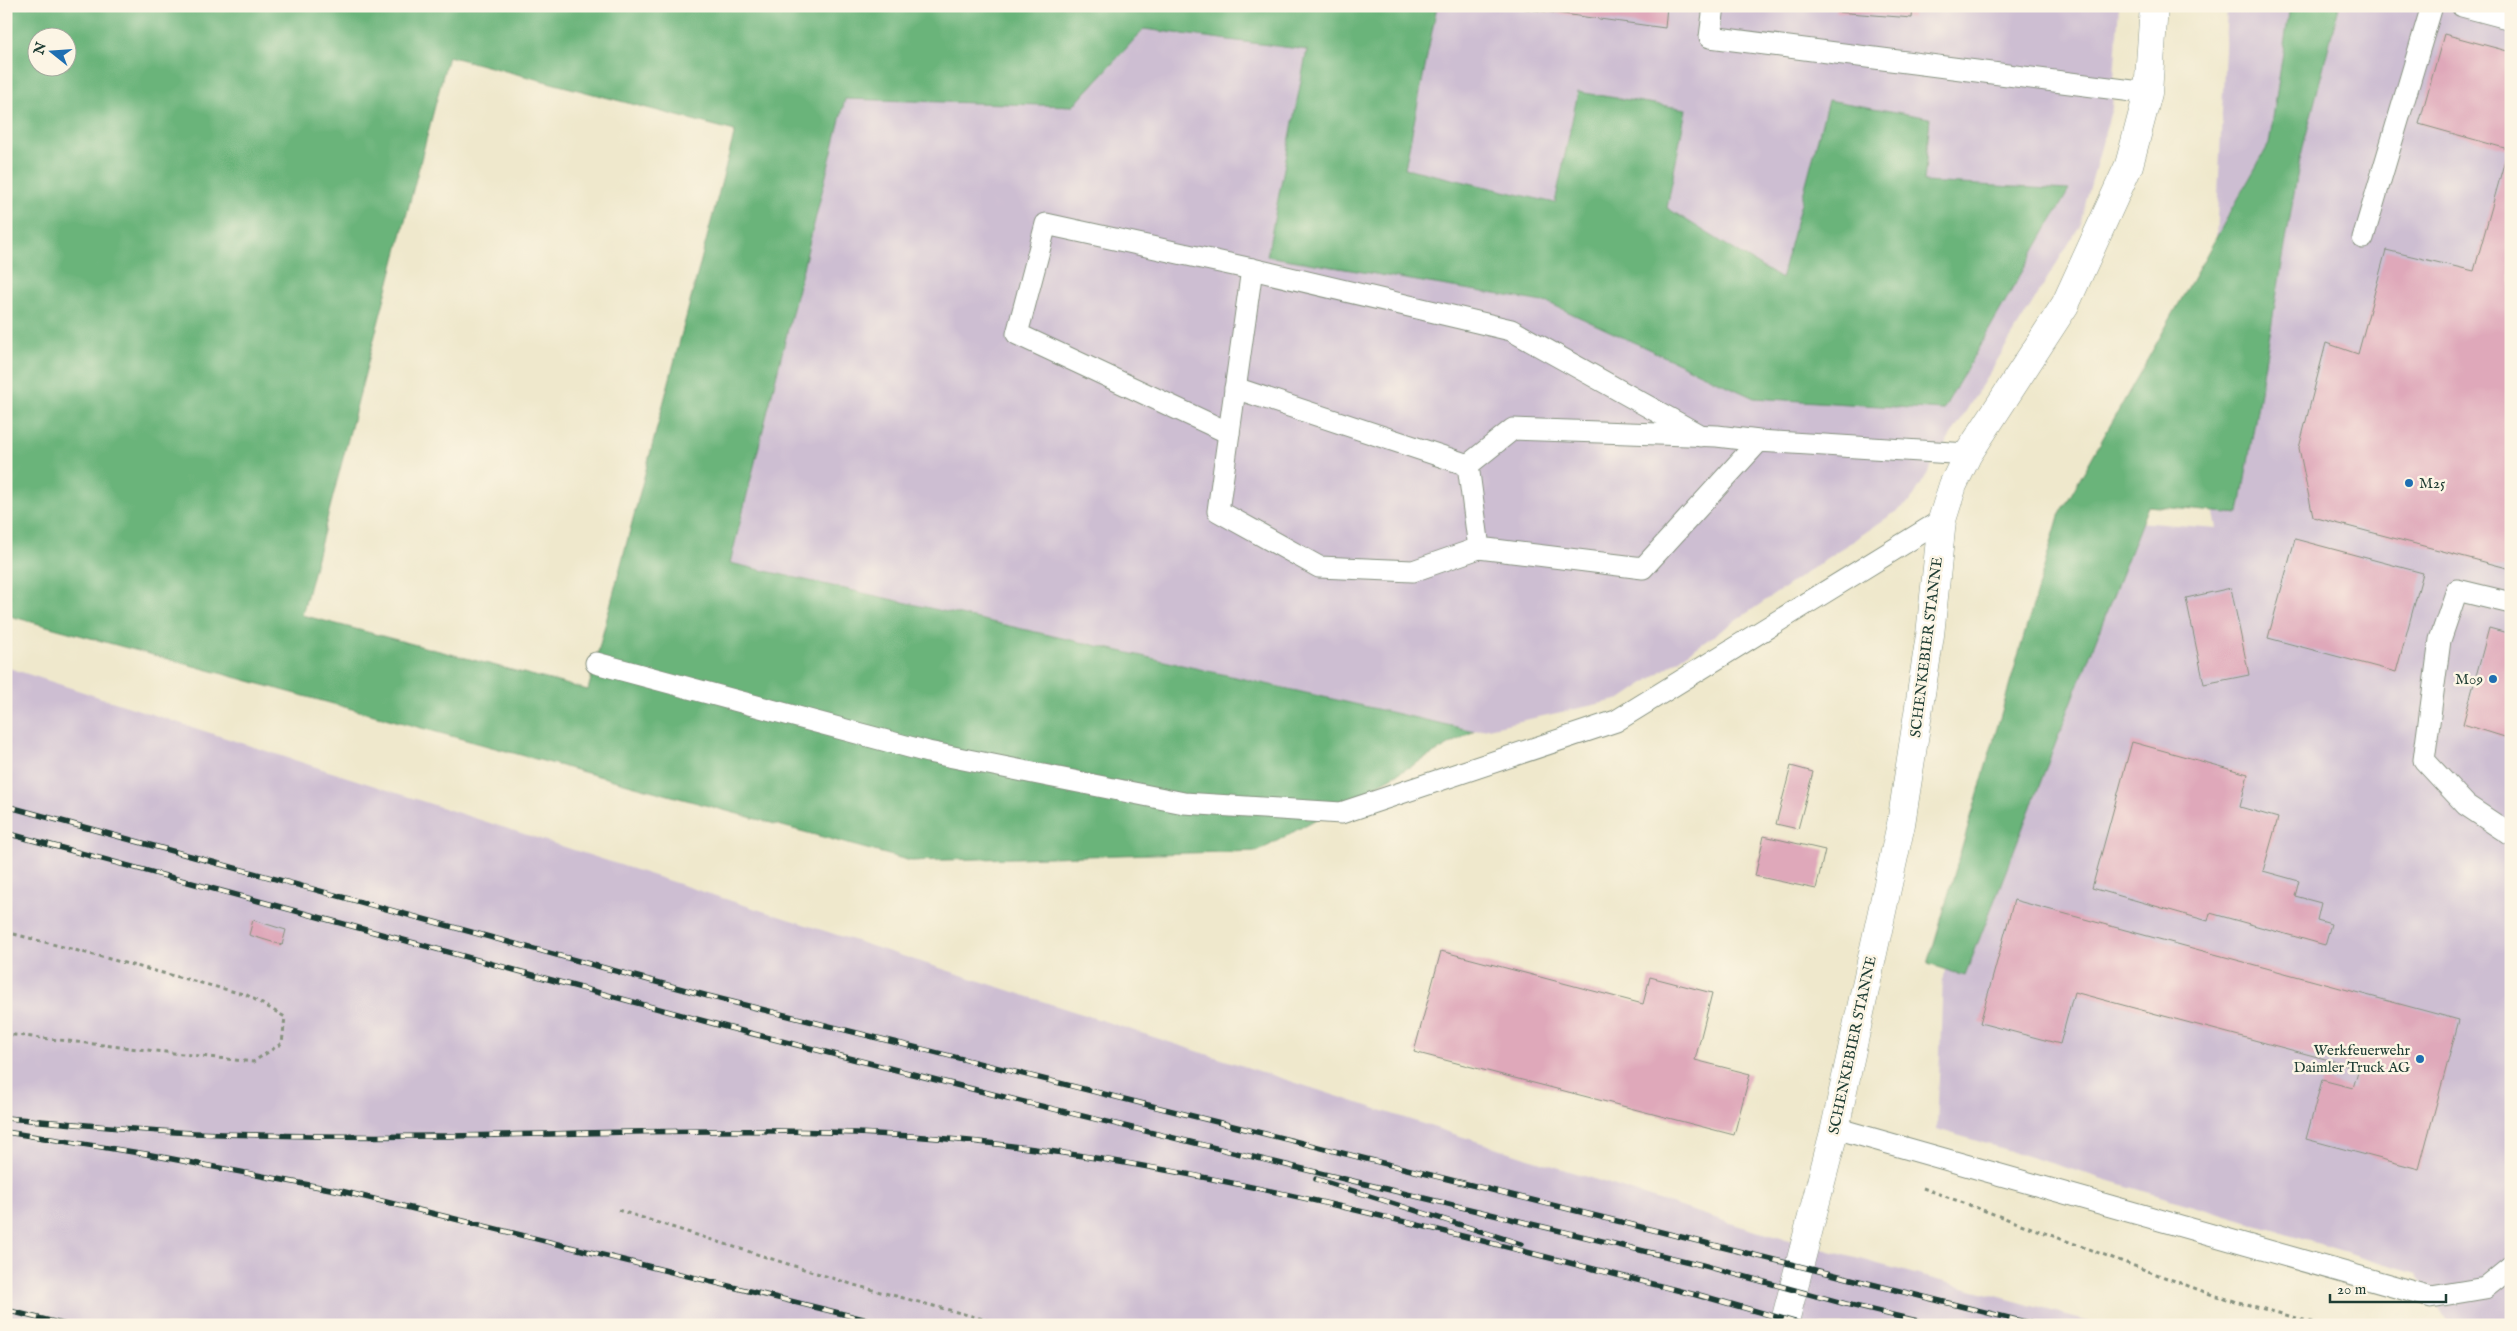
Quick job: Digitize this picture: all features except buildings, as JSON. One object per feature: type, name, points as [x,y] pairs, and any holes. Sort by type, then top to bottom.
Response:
[{"type":"street","name":"SCHENKEBIER STANNE","points":[[1784,1325],[1835,1128],[1901,824],[1930,635],[1942,520],[1953,485],[1968,454],[2065,305],[2129,165],[2148,93],[2154,6]]},
{"type":"lane","points":[[1714,6],[1710,37],[2148,93]]},
{"type":"lane","points":[[2363,238],[2432,6]]},
{"type":"lane","points":[[2462,6],[2511,20]]},
{"type":"lane","points":[[1229,433],[1017,334],[1046,224],[1252,269],[1511,330],[1701,436]]},
{"type":"lane","points":[[1252,269],[1218,511],[1319,567],[1413,571],[1479,548],[1643,568],[1759,441]]},
{"type":"lane","points":[[1235,388],[1468,465]]},
{"type":"lane","points":[[1468,465],[1513,429],[1701,436],[1968,454]]},
{"type":"lane","points":[[1468,465],[1479,548]]},
{"type":"lane","points":[[596,663],[928,752],[1175,802],[1341,813],[1616,721],[1942,520]]},
{"type":"lane","points":[[2511,603],[2457,590],[2440,640],[2424,760],[2466,805],[2511,834]]},
{"type":"lane","points":[[1835,1128],[2431,1297],[2486,1288],[2511,1267]]},
{"type":"path","points":[[6,932],[247,995],[285,1017],[282,1043],[253,1062],[6,1034]]},
{"type":"path","points":[[1914,1184],[2214,1295],[2322,1325]]},
{"type":"path","points":[[618,1210],[854,1285],[1006,1325]]},
{"type":"shaded area","points":[[800,6],[2119,6],[2112,107],[2079,227],[1910,502],[1621,699],[1474,731],[669,549]]},
{"type":"shaded area","points":[[2227,6],[2511,6],[2511,1325],[2449,1325],[2416,1273],[1937,1129],[1943,976],[2123,521],[2217,528],[2205,470]]},
{"type":"shaded area","points":[[6,667],[1752,1230],[2104,1325],[6,1325]]},
{"type":"green space","points":[[6,6],[1437,6],[1405,168],[1555,203],[1578,92],[1686,109],[1667,208],[1781,279],[1828,100],[1930,118],[1924,182],[2069,190],[1943,410],[1754,398],[1549,303],[1267,256],[1307,50],[1144,29],[1073,106],[845,99],[730,563],[1474,731],[1259,851],[911,861],[6,615]],"holes":[[[448,56],[735,131],[588,690],[302,615]]]},
{"type":"green space","points":[[2290,6],[2339,6],[2300,159],[2239,514],[2148,506],[1965,976],[1928,964],[2059,516],[2269,144]]},
{"type":"railway","points":[[6,806],[708,996],[2037,1325]]},
{"type":"railway","points":[[6,833],[730,1028],[1008,1098],[1702,1265],[1846,1304],[1934,1325]]},
{"type":"railway","points":[[6,1118],[171,1132],[255,1135],[407,1136],[782,1131],[851,1133],[988,1143],[1079,1155],[1259,1188],[1349,1208],[1704,1297]]},
{"type":"railway","points":[[6,1132],[146,1154],[341,1191],[888,1325]]},
{"type":"railway","points":[[1316,1179],[1521,1244]]},
{"type":"railway","points":[[1699,1295],[1805,1325]]},
{"type":"railway","points":[[6,1310],[66,1325]]},
{"type":"place","name":"M25","points":[[2409,483]]},
{"type":"place","name":"M09","points":[[2493,679]]},
{"type":"place","name":"Werkfeuerwehr Daimler Truck AG","points":[[2420,1059]]}]
